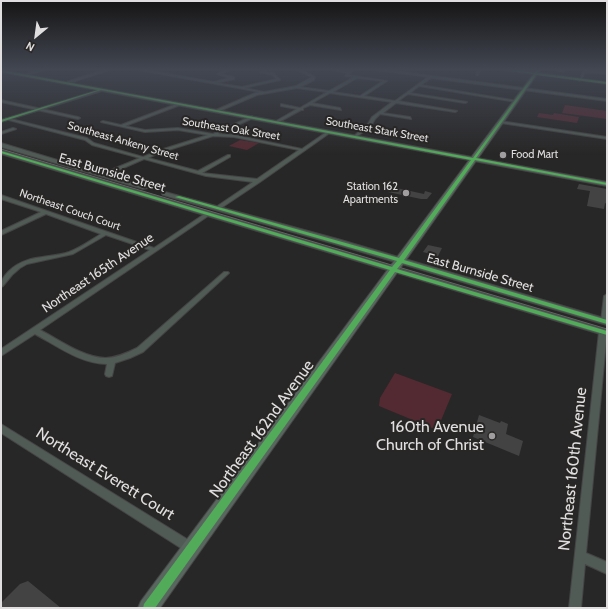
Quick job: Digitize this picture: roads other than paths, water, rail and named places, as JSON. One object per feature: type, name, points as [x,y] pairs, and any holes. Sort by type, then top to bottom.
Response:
[{"type":"main road","name":"Southeast Stark Street","points":[[143,97],[607,184]]},
{"type":"main road","name":"Northeast 162nd Avenue","points":[[148,608],[519,97]]},
{"type":"street","points":[[1,121],[78,97]]},
{"type":"street","points":[[217,111],[249,97]]},
{"type":"street","points":[[277,122],[321,97]]},
{"type":"street","points":[[363,97],[455,111]]},
{"type":"street","points":[[355,137],[370,125],[371,119],[401,97]]},
{"type":"street","points":[[435,97],[465,102]]},
{"type":"street","points":[[493,97],[516,101]]},
{"type":"street","points":[[588,97],[607,100]]},
{"type":"street","points":[[1,101],[78,118]]},
{"type":"street","points":[[121,126],[179,104]]},
{"type":"street","points":[[311,104],[340,109]]},
{"type":"street","points":[[282,105],[302,109]]},
{"type":"street","points":[[379,113],[410,118]]},
{"type":"street","points":[[103,175],[143,157],[170,148],[190,144],[252,117]]},
{"type":"street","name":"Southeast Ankeny Street","points":[[7,119],[86,138],[93,144],[198,173],[258,181]]},
{"type":"street","name":"Southeast Oak Street","points":[[103,122],[145,132],[178,129],[213,135],[234,136],[303,150]]},
{"type":"street","points":[[501,122],[607,138]]},
{"type":"street","points":[[1,133],[14,129]]},
{"type":"street","points":[[218,208],[329,132]]},
{"type":"street","name":"East Burnside Street","points":[[1,145],[218,208],[605,333]]},
{"type":"street","name":"East Burnside Street","points":[[1,152],[208,214],[606,322]]},
{"type":"street","points":[[198,173],[228,156]]},
{"type":"street","name":"Northeast Couch Court","points":[[1,197],[154,250]]},
{"type":"street","points":[[1,233],[46,212]]},
{"type":"street","name":"Northeast 165th Avenue","points":[[1,353],[208,214]]},
{"type":"street","points":[[1,285],[18,265],[40,258],[70,253],[106,233]]},
{"type":"street","points":[[34,330],[98,361],[115,360],[129,356],[140,350],[226,274]]},
{"type":"street","points":[[606,322],[607,296]]},
{"type":"street","name":"Northeast 160th Avenue","points":[[575,608],[605,333]]},
{"type":"street","points":[[109,374],[115,360]]},
{"type":"street","name":"Northeast Everett Court","points":[[1,428],[191,548]]},
{"type":"street","points":[[580,556],[607,568]]},
{"type":"tram line","points":[[1,149],[607,329]]},
{"type":"place","name":"Food Mart","points":[[503,155]]},
{"type":"place","name":"Station 162 Apartments","points":[[406,193]]},
{"type":"place","name":"160th Avenue Church of Christ","points":[[492,436]]}]
